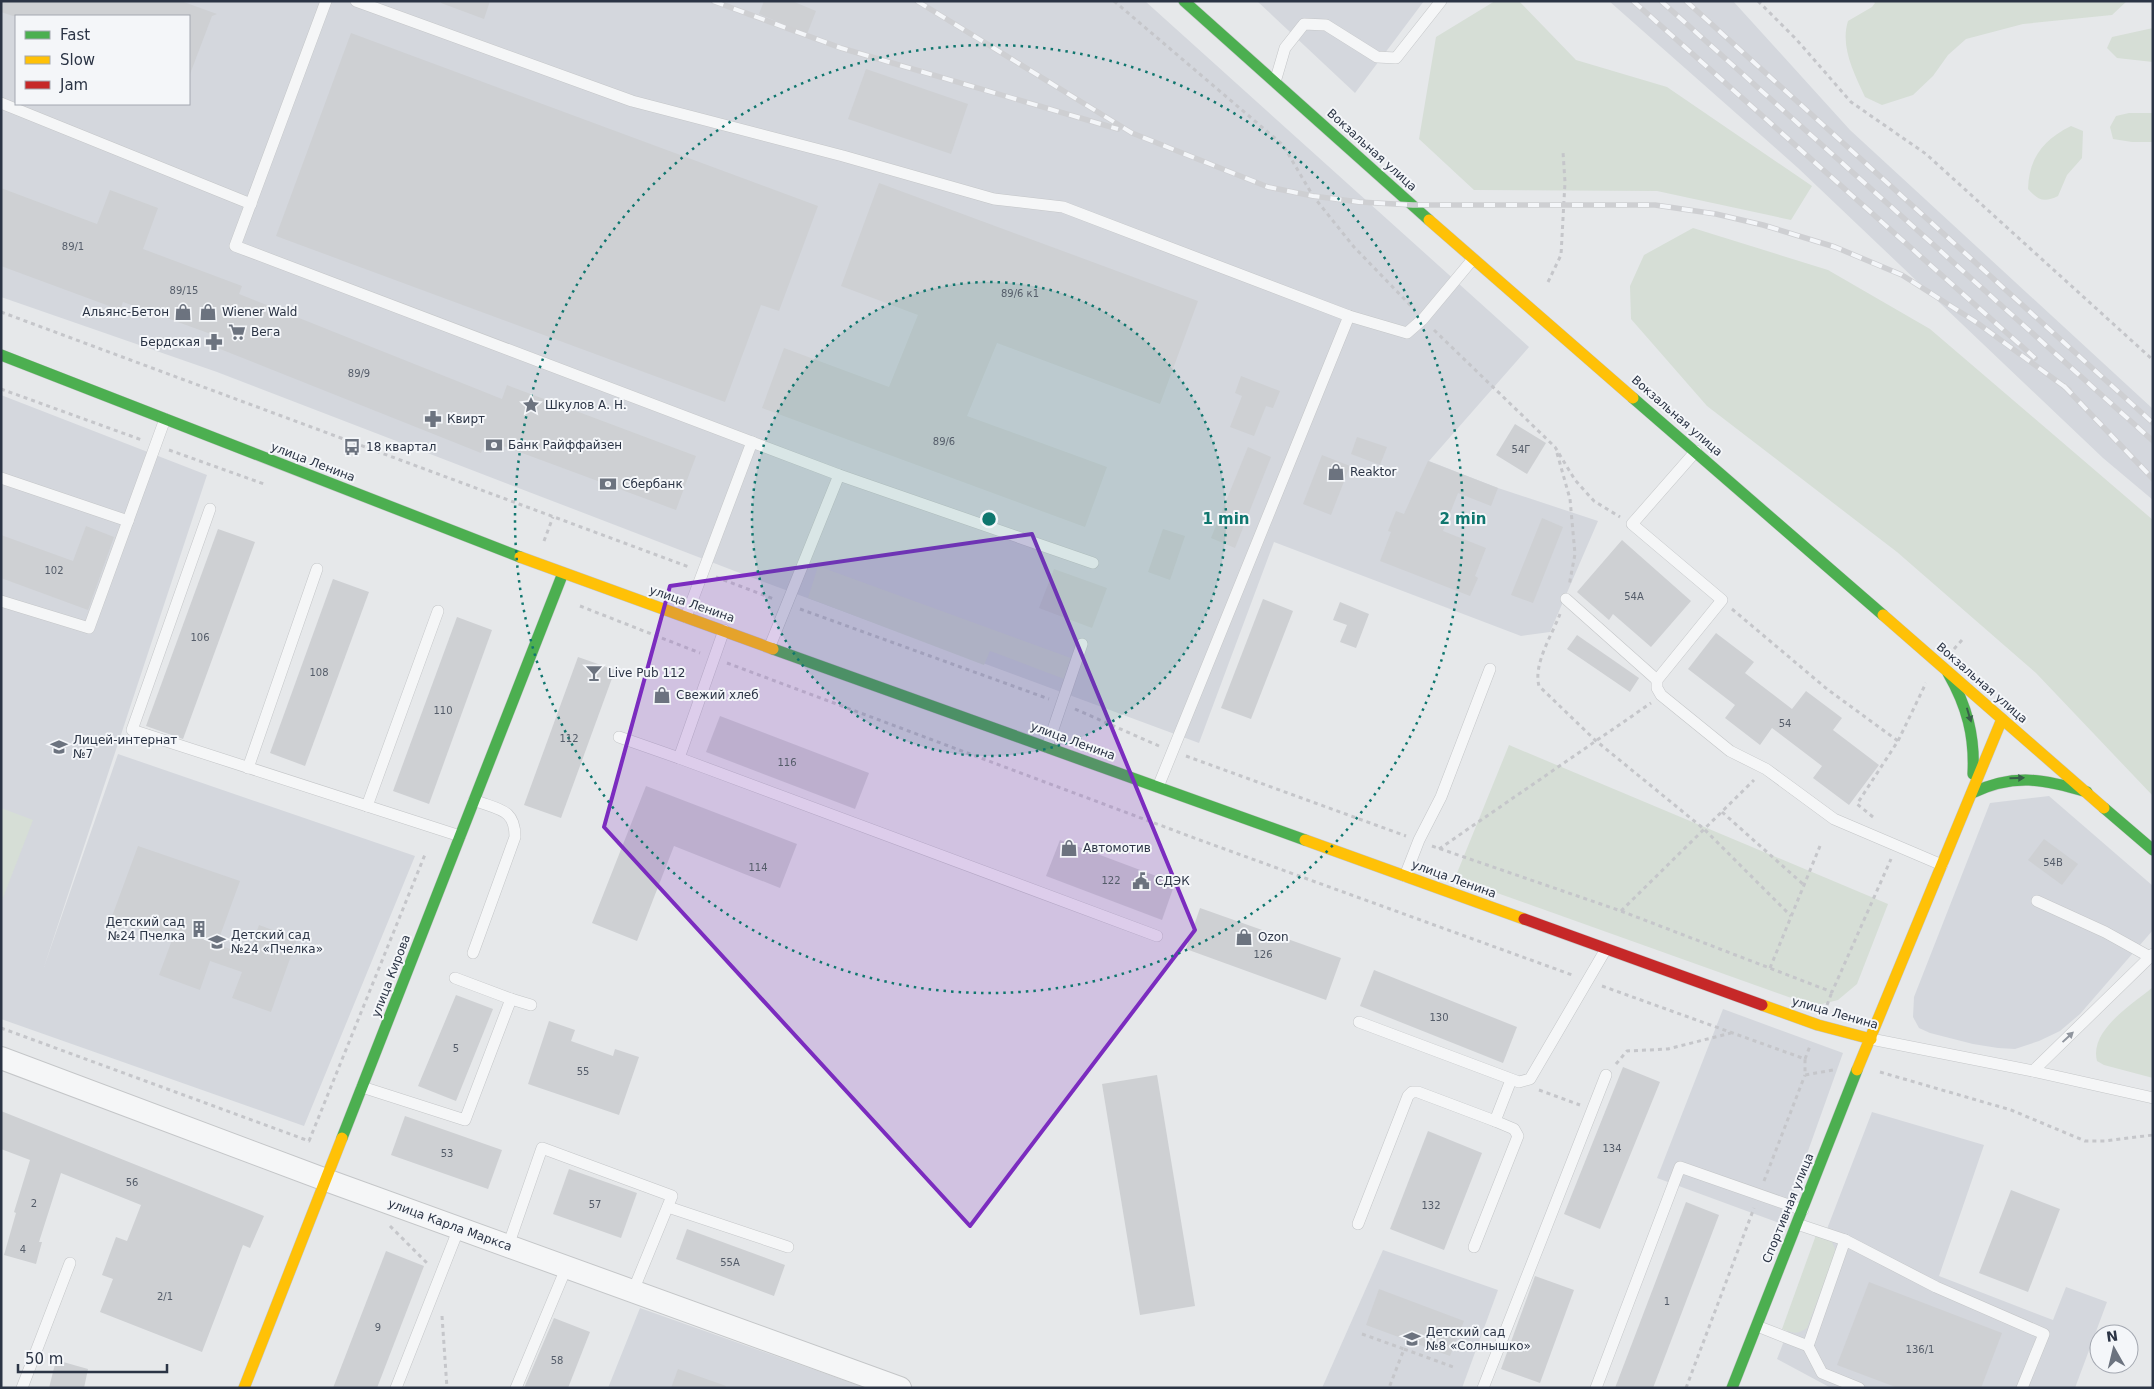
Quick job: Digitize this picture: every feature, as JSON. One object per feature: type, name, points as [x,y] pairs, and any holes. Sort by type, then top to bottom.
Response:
[{"type":"main road","name":"Вокзальная улица","points":[[1184,1],[1473,258],[2153,850]]},
{"type":"main road","name":"улица Ленина","points":[[1,356],[562,573],[770,646],[1818,1025],[1871,1039]]},
{"type":"main road","name":"улица Кирова","points":[[244,1388],[562,573]]},
{"type":"main road","points":[[1947,672],[1964,700],[1974,736],[1972,793],[2004,779],[2021,778],[2050,780],[2087,792]]},
{"type":"main road","name":"Спортивная улица","points":[[1732,1388],[1859,1066],[2002,719]]},
{"type":"street","name":"улица Карла Маркса","points":[[1,1058],[326,1180],[900,1388]]},
{"type":"lane","points":[[326,1],[234,246],[839,475],[1093,563]]},
{"type":"lane","points":[[356,1],[632,101],[843,156],[994,199],[1062,207],[1349,316],[1407,332],[1424,319],[1473,258]]},
{"type":"lane","points":[[1275,82],[1285,48],[1304,24],[1326,24],[1376,56],[1396,58],[1441,1]]},
{"type":"lane","points":[[1,103],[251,204]]},
{"type":"lane","points":[[1158,787],[1349,316]]},
{"type":"lane","points":[[1,601],[89,628],[165,419]]},
{"type":"lane","points":[[686,617],[752,442]]},
{"type":"lane","points":[[1656,680],[1722,600],[1632,524],[1696,451]]},
{"type":"lane","points":[[770,646],[839,475]]},
{"type":"lane","points":[[1,478],[128,521]]},
{"type":"lane","points":[[210,509],[132,730],[460,836]]},
{"type":"lane","points":[[248,768],[317,569]]},
{"type":"lane","points":[[1566,599],[1656,680],[1661,696],[1730,752],[1766,769],[1834,819],[1942,865]]},
{"type":"lane","points":[[367,806],[438,611]]},
{"type":"lane","points":[[679,758],[724,630]]},
{"type":"lane","points":[[1047,746],[1082,644]]},
{"type":"lane","points":[[1405,876],[1419,840],[1441,797],[1490,668]]},
{"type":"lane","points":[[619,737],[1157,936]]},
{"type":"lane","points":[[473,953],[515,837],[515,822],[510,814],[474,800]]},
{"type":"lane","points":[[2033,1070],[2152,956],[2038,901]]},
{"type":"lane","points":[[1359,1022],[1511,1080],[1525,1082],[1530,1079],[1606,949]]},
{"type":"lane","points":[[455,978],[530,1005]]},
{"type":"lane","points":[[362,1087],[465,1120],[511,999]]},
{"type":"lane","name":"улица Ленина","points":[[1871,1039],[2033,1070],[2153,1098]]},
{"type":"lane","points":[[1483,1388],[1606,1075]]},
{"type":"lane","points":[[1494,1121],[1511,1080]]},
{"type":"lane","points":[[1358,1224],[1408,1096],[1412,1092],[1418,1092],[1514,1129],[1518,1136],[1474,1247]]},
{"type":"lane","points":[[508,1246],[542,1148],[672,1196],[633,1291]]},
{"type":"lane","points":[[1596,1388],[1680,1167],[1803,1210]]},
{"type":"lane","points":[[668,1207],[788,1247]]},
{"type":"lane","points":[[1797,1224],[1845,1240],[1936,1287],[2044,1334],[2022,1388]]},
{"type":"lane","points":[[396,1388],[459,1228]]},
{"type":"lane","points":[[1808,1346],[1845,1240]]},
{"type":"lane","points":[[22,1388],[70,1263]]},
{"type":"lane","points":[[516,1388],[567,1266]]},
{"type":"lane","points":[[1757,1326],[1808,1346],[1822,1373],[1859,1388]]},
{"type":"path","points":[[1114,1],[1283,145],[1313,196],[1354,247],[1424,319],[1555,447],[1575,480],[1594,500],[1632,524]]},
{"type":"path","points":[[1758,1],[1796,39],[1850,102],[1926,154],[2153,360]]},
{"type":"path","points":[[1548,282],[1561,255],[1564,182],[1563,152]]},
{"type":"path","points":[[1555,447],[1570,499],[1575,554],[1566,599],[1537,676],[1539,686],[1595,740],[1704,829],[1791,916]]},
{"type":"path","points":[[554,596],[1196,839],[1806,1059],[1805,1075],[1686,1388]]},
{"type":"path","points":[[1722,600],[1827,688],[1898,740]]},
{"type":"path","points":[[1438,849],[1661,696]]},
{"type":"path","points":[[1621,911],[1766,769]]},
{"type":"path","points":[[1722,812],[1804,885]]},
{"type":"path","points":[[1770,968],[1820,846]]},
{"type":"path","points":[[1606,1075],[1627,1051],[1668,1049],[1732,1032]]},
{"type":"path","points":[[1805,1075],[1859,1066],[2011,1110],[2086,1141],[2105,1141],[2153,1135]]},
{"type":"path","points":[[1525,1082],[1592,1109]]},
{"type":"path","points":[[373,1197],[392,1228],[439,1275]]},
{"type":"path","points":[[442,1312],[446,1388]]},
{"type":"path","points":[[1362,1334],[1456,1368]]},
{"type":"path","points":[[1389,1388],[1404,1349]]},
{"type":"highlighted area","points":[[1032,534],[1195,930],[970,1226],[604,827],[670,586]]},
{"type":"shaded area","points":[[1,1],[1145,1],[1529,347],[1429,461],[1498,488],[1598,521],[1550,632],[1521,636],[1274,542],[1199,743],[745,575],[217,372],[1,297]]},
{"type":"shaded area","points":[[1257,1],[1424,1],[1355,93]]},
{"type":"shaded area","points":[[1495,1],[1519,1],[1576,60],[1667,87],[1812,186],[1791,220],[1657,191],[1474,190],[1419,139],[1436,37]]},
{"type":"shaded area","points":[[1609,1],[1733,1],[1850,130],[2153,409],[2153,500],[2103,458],[1798,168]]},
{"type":"shaded area","points":[[1873,1],[2127,1],[2112,15],[2023,24],[1966,39],[1948,55],[1933,76],[1913,95],[1882,105],[1865,97],[1849,60],[1846,40],[1848,21],[1872,7],[1875,3]]},
{"type":"shaded area","points":[[2153,28],[2153,62],[2117,58],[2107,48],[2112,37]]},
{"type":"shaded area","points":[[2129,113],[2153,113],[2153,142],[2132,142],[2113,139],[2110,127],[2116,116]]},
{"type":"shaded area","points":[[2071,126],[2083,131],[2082,158],[2067,175],[2058,196],[2045,200],[2038,198],[2028,189],[2031,168],[2035,159],[2045,144],[2061,131]]},
{"type":"shaded area","points":[[1693,228],[1828,270],[1930,329],[2153,520],[2153,796],[2036,673],[1897,552],[1707,406],[1631,319],[1630,286],[1644,255]]},
{"type":"shaded area","points":[[1,395],[207,475],[44,967],[118,754],[415,856],[304,1126],[1,1019]]},
{"type":"shaded area","points":[[818,566],[1071,658],[1064,679],[990,651],[984,665],[808,598]]},
{"type":"shaded area","points":[[1509,745],[1888,904],[1857,984],[1838,1000],[1814,1006],[1455,878]]},
{"type":"shaded area","points":[[2049,796],[2153,886],[2153,930],[2080,1014],[2060,1031],[2039,1041],[2015,1049],[1998,1048],[1973,1044],[1930,1033],[1919,1028],[1913,1017],[1914,997],[1990,803]]},
{"type":"shaded area","points":[[1,808],[33,820],[1,903]]},
{"type":"shaded area","points":[[2153,987],[2153,1078],[2104,1065],[2097,1061],[2096,1050],[2106,1028],[2124,1010]]},
{"type":"shaded area","points":[[1723,1009],[1843,1053],[1782,1224],[1657,1178]]},
{"type":"shaded area","points":[[1872,1112],[1984,1145],[1939,1276],[2053,1320],[2066,1287],[2107,1302],[2099,1324],[2089,1324],[2089,1350],[2075,1388],[1831,1388],[1777,1359]]},
{"type":"shaded area","points":[[1816,1235],[1831,1240],[1836,1251],[1807,1328],[1794,1333],[1789,1332],[1782,1329]]},
{"type":"shaded area","name":"Детский сад №8 «Солнышко»","points":[[1383,1250],[1498,1290],[1462,1388],[1322,1388]]},
{"type":"shaded area","points":[[640,1308],[866,1388],[608,1388]]},
{"type":"building","points":[[1,1],[181,1],[217,14],[212,16],[190,74],[190,15],[13,16],[1,12]]},
{"type":"building","points":[[441,1],[490,1],[484,19],[441,3]]},
{"type":"building","points":[[764,1],[792,1],[816,11],[807,34],[759,14]]},
{"type":"building","points":[[351,33],[818,206],[779,311],[761,305],[725,402],[276,236]]},
{"type":"building","points":[[866,69],[968,104],[951,154],[848,119]]},
{"type":"building","points":[[879,183],[1198,301],[1160,404],[997,343],[967,416],[1107,467],[1085,527],[762,408],[784,348],[889,387],[918,315],[841,286]]},
{"type":"building","points":[[1,188],[97,224],[110,190],[158,208],[143,249],[242,286],[239,294],[502,399],[507,385],[696,456],[676,510],[487,440],[481,453],[215,347],[219,337],[123,302],[120,310],[1,266]]},
{"type":"building","points":[[1241,376],[1280,391],[1273,408],[1266,406],[1254,436],[1230,427],[1242,396],[1235,393]]},
{"type":"building","points":[[1515,424],[1546,443],[1527,474],[1496,455]]},
{"type":"building","points":[[1357,437],[1387,447],[1380,465],[1351,454]]},
{"type":"building","points":[[1248,447],[1271,457],[1235,548],[1211,538]]},
{"type":"building","points":[[1322,455],[1350,466],[1331,515],[1303,504]]},
{"type":"building","points":[[1428,461],[1498,488],[1491,506],[1458,493],[1443,531],[1486,548],[1475,576],[1478,578],[1470,596],[1380,561],[1391,532],[1388,531],[1396,511],[1404,514]]},
{"type":"building","points":[[1542,518],[1563,527],[1533,603],[1511,595]]},
{"type":"building","points":[[86,526],[114,537],[88,610],[1,578],[1,535],[73,561]]},
{"type":"building","points":[[218,529],[255,542],[183,739],[146,726]]},
{"type":"building","points":[[1163,529],[1185,536],[1170,580],[1148,572]]},
{"type":"building","points":[[1622,540],[1691,601],[1651,647],[1613,614],[1609,620],[1577,592]]},
{"type":"building","points":[[1054,569],[1107,588],[1092,628],[1039,608]]},
{"type":"building","points":[[333,579],[369,592],[305,766],[270,753]]},
{"type":"building","points":[[1263,599],[1293,611],[1251,719],[1221,708]]},
{"type":"building","points":[[1340,602],[1369,614],[1356,648],[1340,642],[1347,625],[1333,620]]},
{"type":"building","points":[[457,617],[492,630],[429,804],[393,791]]},
{"type":"building","points":[[1716,633],[1754,662],[1745,673],[1792,709],[1806,691],[1842,718],[1833,730],[1879,765],[1849,805],[1813,778],[1822,766],[1772,728],[1760,745],[1725,718],[1735,705],[1688,669]]},
{"type":"building","points":[[1577,635],[1639,678],[1630,692],[1567,649]]},
{"type":"building","points":[[578,657],[615,670],[561,818],[524,805]]},
{"type":"building","points":[[720,716],[869,773],[855,809],[706,752]]},
{"type":"building","points":[[646,786],[797,844],[780,888],[674,846],[637,941],[592,923]]},
{"type":"building","points":[[2044,839],[2078,864],[2062,885],[2028,860]]},
{"type":"building","points":[[1060,840],[1175,883],[1162,920],[1046,876]]},
{"type":"building","name":"Детский сад №24 Пчелка","points":[[138,846],[240,881],[217,944],[248,956],[259,925],[297,939],[271,1012],[232,998],[242,972],[210,961],[200,990],[159,975],[172,940],[111,919]]},
{"type":"building","points":[[1200,908],[1341,958],[1326,1000],[1186,949]]},
{"type":"building","points":[[1374,970],[1517,1027],[1503,1063],[1360,1006]]},
{"type":"building","points":[[456,995],[493,1009],[456,1101],[418,1086]]},
{"type":"building","points":[[549,1021],[575,1030],[571,1041],[613,1056],[615,1049],[639,1057],[619,1115],[528,1084]]},
{"type":"building","points":[[1623,1067],[1660,1082],[1600,1229],[1564,1214]]},
{"type":"building","points":[[1157,1075],[1195,1306],[1140,1315],[1102,1084]]},
{"type":"building","points":[[1,1111],[264,1216],[250,1248],[243,1245],[202,1352],[100,1312],[113,1279],[102,1275],[116,1237],[127,1241],[141,1205],[61,1173],[39,1242],[42,1242],[36,1264],[4,1255],[16,1213],[14,1212],[30,1160],[1,1149]]},
{"type":"building","points":[[405,1116],[502,1150],[488,1189],[391,1155]]},
{"type":"building","points":[[1428,1131],[1482,1153],[1444,1250],[1390,1229]]},
{"type":"building","points":[[569,1169],[637,1193],[621,1238],[553,1214]]},
{"type":"building","points":[[2011,1190],[2060,1209],[2028,1292],[1979,1273]]},
{"type":"building","points":[[1686,1202],[1719,1215],[1653,1388],[1615,1388]]},
{"type":"building","points":[[687,1229],[785,1265],[774,1296],[676,1259]]},
{"type":"building","points":[[386,1251],[424,1266],[377,1388],[333,1388]]},
{"type":"building","points":[[1535,1276],[1574,1290],[1540,1383],[1501,1369]]},
{"type":"building","points":[[1869,1282],[2002,1333],[1981,1388],[1898,1388],[1837,1365]]},
{"type":"building","points":[[1379,1289],[1464,1321],[1450,1356],[1366,1325]]},
{"type":"building","points":[[554,1318],[590,1332],[568,1388],[524,1388]]},
{"type":"building","points":[[56,1360],[88,1369],[84,1388],[49,1388]]},
{"type":"building","points":[[678,1369],[726,1386],[725,1388],[671,1388]]},
{"type":"railway","points":[[713,1],[841,48],[1118,129]]},
{"type":"railway","points":[[917,1],[1132,133],[1268,187],[1313,196],[1359,202],[1413,205],[1655,205],[1716,214],[1763,225],[1835,247],[1902,275],[1976,322],[2069,390]]},
{"type":"railway","points":[[1633,1],[2035,358]]},
{"type":"railway","points":[[1661,1],[2153,441]]},
{"type":"railway","points":[[1686,1],[2153,423]]},
{"type":"railway","points":[[2064,386],[2153,479]]},
{"type":"traffic: fast","points":[[1184,1],[1429,220]]},
{"type":"traffic: fast","points":[[1,355],[520,557]]},
{"type":"traffic: fast","points":[[1633,398],[1883,615]]},
{"type":"traffic: fast","points":[[342,1138],[563,573]]},
{"type":"traffic: fast","points":[[773,649],[1305,840]]},
{"type":"traffic: fast","points":[[1948,673],[1965,709],[1973,747],[1973,774]]},
{"type":"traffic: fast","points":[[1972,793],[1987,787],[2016,780],[2043,781],[2087,792]]},
{"type":"traffic: fast","points":[[2104,808],[2153,850]]},
{"type":"traffic: fast","points":[[1732,1388],[1857,1070]]},
{"type":"traffic: slow","points":[[1429,220],[1633,398]]},
{"type":"traffic: slow","points":[[520,557],[773,649]]},
{"type":"traffic: slow","points":[[1883,615],[2104,808]]},
{"type":"traffic: slow","points":[[1857,1070],[2002,719]]},
{"type":"traffic: slow","points":[[1305,840],[1524,919]]},
{"type":"traffic: slow","points":[[1762,1005],[1818,1025],[1871,1039]]},
{"type":"traffic: slow","points":[[244,1388],[342,1138]]},
{"type":"traffic: jam","points":[[1524,919],[1762,1005]]},
{"type":"place","name":"Альянс-Бетон","points":[[183,312]]},
{"type":"place","name":"Wiener Wald","points":[[208,312]]},
{"type":"place","name":"Вега","points":[[237,332]]},
{"type":"place","name":"Бердская","points":[[214,342]]},
{"type":"place","name":"Шкулов А. Н.","points":[[531,405]]},
{"type":"place","name":"Квирт","points":[[433,419]]},
{"type":"place","name":"Банк Райффайзен","points":[[494,445]]},
{"type":"place","name":"18 квартал","points":[[352,447]]},
{"type":"place","name":"Reaktor","points":[[1336,472]]},
{"type":"place","name":"Сбербанк","points":[[608,484]]},
{"type":"place","name":"Live Pub 112","points":[[594,673]]},
{"type":"place","name":"Свежий хлеб","points":[[662,695]]},
{"type":"place","name":"Лицей-интернат №7","points":[[59,747]]},
{"type":"place","name":"Автомотив","points":[[1069,848]]},
{"type":"place","name":"СДЭК","points":[[1141,881]]},
{"type":"place","name":"Детский сад №24 Пчелка","points":[[199,929]]},
{"type":"place","name":"Ozon","points":[[1244,937]]},
{"type":"place","name":"Детский сад №24 «Пчелка»","points":[[217,942]]},
{"type":"place","name":"Детский сад №8 «Солнышко»","points":[[1412,1339]]}]
